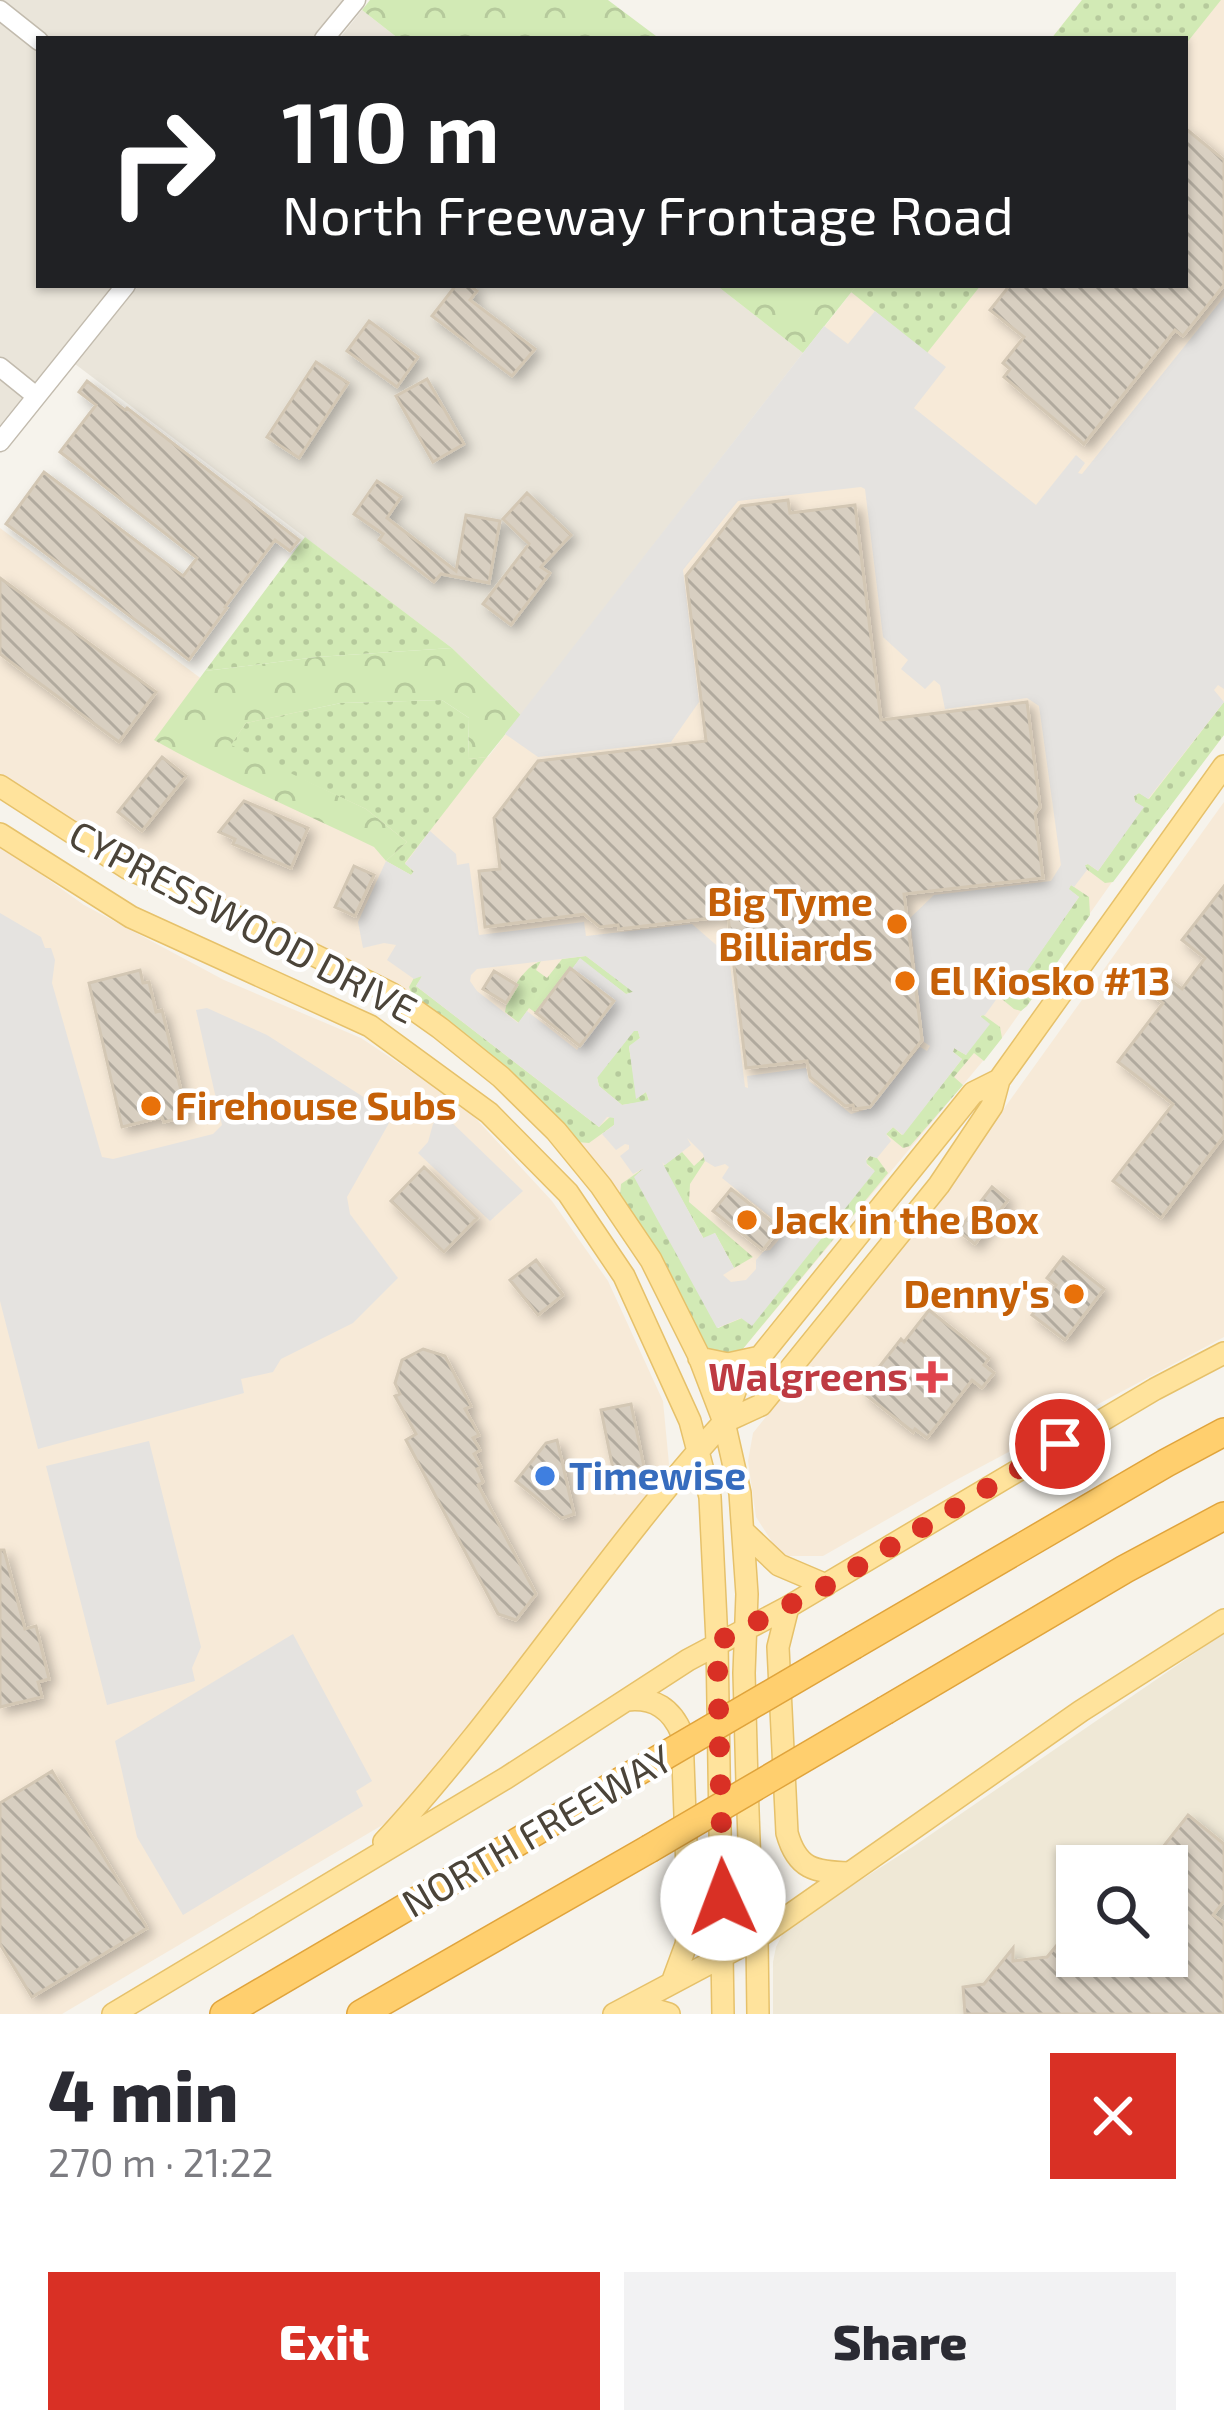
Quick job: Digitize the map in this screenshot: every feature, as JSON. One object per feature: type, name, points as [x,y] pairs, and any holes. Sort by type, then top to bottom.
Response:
[{"type":"highway","name":"NORTH FREEWAY","points":[[224,2014],[1224,1432]]},
{"type":"highway","name":"NORTH FREEWAY","points":[[362,2014],[1125,1569],[1224,1516]]},
{"type":"main road","points":[[724,1422],[761,1406],[939,1185],[992,1106],[998,1080],[1224,766]]},
{"type":"main road","name":"CYPRESSWOOD DRIVE","points":[[0,786],[127,868],[392,994],[501,1077],[556,1131],[608,1195],[651,1260],[699,1358],[736,1465],[747,1594],[749,1866],[757,1938],[758,2014]]},
{"type":"main road","name":"CYPRESSWOOD DRIVE","points":[[0,834],[131,916],[370,1026],[489,1112],[568,1193],[624,1276],[690,1421],[710,1497],[723,2014]]},
{"type":"main road","points":[[106,902],[127,868]]},
{"type":"main road","points":[[370,1026],[392,994]]},
{"type":"main road","points":[[367,1861],[437,1785],[570,1609],[724,1422],[737,1387],[760,1357],[974,1093],[998,1080]]},
{"type":"main road","points":[[113,2014],[506,1778],[717,1642],[826,1586],[1136,1399],[1224,1353]]},
{"type":"main road","points":[[699,1358],[728,1364],[760,1357]]},
{"type":"main road","points":[[744,1532],[778,1565],[826,1586]]},
{"type":"main road","points":[[788,1607],[778,1647],[787,1833],[792,1852],[806,1866],[850,1873]]},
{"type":"main road","points":[[621,2011],[757,1938],[1081,1711],[1224,1620]]},
{"type":"main road","points":[[624,1700],[655,1702],[672,1715],[682,1734],[689,1924],[672,1983]]},
{"type":"main road","points":[[621,2011],[649,2008],[669,2014]]},
{"type":"street","points":[[326,36],[356,0]]},
{"type":"street","points":[[0,10],[36,39]]},
{"type":"street","points":[[0,442],[124,288]]},
{"type":"street","points":[[0,368],[36,396]]},
{"type":"shaded area","points":[[0,0],[346,0],[317,36],[36,36],[36,288],[112,288],[0,425]]},
{"type":"shaded area","points":[[1082,0],[1224,0],[1224,735],[1141,841],[1002,1038],[742,1350],[496,1060],[106,846],[0,776],[0,528],[203,680],[488,757],[855,288],[1188,288],[1188,36],[1053,36]]},
{"type":"shaded area","points":[[362,10],[395,36],[341,36]]},
{"type":"shaded area","points":[[137,288],[720,288],[803,353],[521,715],[452,648],[75,364]]},
{"type":"shaded area","points":[[1224,297],[1224,689],[1218,685],[1214,690],[1224,702],[1148,799],[1139,793],[1134,796],[1144,807],[1098,871],[1085,865],[1087,870],[1069,889],[1079,897],[1008,999],[997,992],[998,997],[980,1016],[990,1024],[966,1055],[954,1048],[962,1059],[903,1135],[893,1127],[886,1134],[891,1141],[877,1158],[866,1159],[875,1171],[752,1326],[741,1318],[717,1328],[634,1177],[644,1168],[633,1174],[620,1156],[629,1145],[616,1150],[602,1134],[614,1125],[614,1118],[607,1117],[599,1127],[416,986],[422,976],[414,979],[387,960],[396,945],[363,948],[358,922],[386,861],[411,875],[414,871],[405,864],[430,831],[456,854],[457,865],[469,863],[479,935],[584,922],[586,936],[692,924],[729,956],[745,1087],[747,1076],[806,1068],[809,1081],[851,1114],[871,1108],[920,1047],[927,1051],[930,1046],[924,1042],[910,918],[934,895],[1051,881],[1061,865],[1039,706],[1027,698],[945,709],[940,685],[934,680],[925,689],[901,669],[908,660],[883,637],[865,489],[738,501],[683,570],[699,702],[671,742],[538,757],[505,734],[824,326],[848,344],[875,311],[946,367],[914,408],[1036,505],[1076,455],[1085,463],[1078,473],[1082,474]],"holes":[[[586,956],[633,992],[626,994],[580,958],[572,969],[614,1001],[577,1050],[527,1011],[518,1023],[470,981],[477,969]],[[634,1031],[638,1031],[640,1038],[629,1046],[636,1099],[646,1092],[649,1100],[622,1105],[599,1086],[597,1078]],[[687,1138],[705,1161],[729,1167],[722,1178],[777,1222],[784,1212],[790,1215],[790,1227],[756,1260],[756,1269],[746,1280],[731,1282],[723,1275],[734,1268],[715,1233],[703,1238],[662,1162],[665,1165],[691,1145]]]},
{"type":"shaded area","points":[[1224,802],[1224,1337],[823,1556],[788,1556],[776,1548],[756,1517],[748,1461],[753,1433],[929,1213]]},
{"type":"shaded area","points":[[0,845],[84,905],[224,980],[361,1038],[466,1108],[552,1201],[608,1281],[663,1401],[669,1464],[662,1480],[412,1803],[396,1817],[62,2014],[0,2014]]},
{"type":"shaded area","points":[[0,913],[51,948],[55,960],[52,983],[102,1157],[113,1159],[213,1134],[222,1125],[196,1010],[207,1008],[267,1035],[393,1116],[347,1197],[350,1214],[398,1278],[353,1323],[281,1359],[273,1372],[241,1379],[244,1393],[38,1449],[0,1301]]},
{"type":"shaded area","points":[[442,1113],[523,1191],[490,1221],[418,1153]]},
{"type":"shaded area","points":[[149,1441],[201,1647],[192,1668],[195,1681],[107,1705],[46,1466]]},
{"type":"shaded area","points":[[1224,1633],[1224,2014],[773,2014],[776,1947],[792,1924]]},
{"type":"shaded area","points":[[293,1634],[372,1781],[356,1791],[363,1806],[183,1915],[137,1837],[115,1741]]},
{"type":"green space","points":[[370,0],[608,0],[656,36],[395,36],[362,10]]},
{"type":"green space","points":[[1082,0],[1221,0],[1188,41],[1188,36],[1053,36]]},
{"type":"green space","points":[[720,288],[855,288],[803,353]]},
{"type":"green space","points":[[854,288],[979,288],[927,353],[851,292]]},
{"type":"green space","points":[[305,537],[452,648],[205,671]]},
{"type":"green space","points":[[452,648],[521,715],[487,757],[468,759],[469,718],[442,700],[341,703],[246,723],[231,745],[366,809],[407,842],[386,861],[374,847],[154,740],[205,671]]},
{"type":"green space","points":[[442,700],[469,718],[468,759],[487,757],[405,863],[414,872],[411,875],[386,861],[407,842],[366,809],[230,746],[246,723],[341,703]]},
{"type":"green space","points":[[1224,702],[1224,735],[1113,882],[1105,883],[1085,865],[1098,871],[1143,807],[1134,796],[1139,793],[1149,799]]},
{"type":"green space","points":[[1071,885],[1089,897],[1090,915],[1027,1006],[1014,1009],[998,991],[1008,998],[1079,897],[1068,889]]},
{"type":"green space","points":[[586,956],[634,992],[626,994],[580,959],[536,1013],[529,1008],[519,1023],[505,1012],[517,982],[535,964],[541,961],[536,970],[547,978],[562,959]]},
{"type":"green space","points":[[420,975],[416,986],[599,1127],[611,1116],[614,1125],[589,1143],[577,1142],[414,1001],[409,987]]},
{"type":"green space","points":[[982,1014],[1000,1027],[1002,1038],[984,1061],[974,1053],[954,1077],[963,1085],[910,1146],[903,1148],[886,1134],[893,1127],[902,1135],[962,1059],[954,1048],[966,1055]]},
{"type":"green space","points":[[634,1030],[640,1038],[629,1047],[637,1098],[646,1092],[649,1101],[622,1105],[599,1086],[597,1077]]},
{"type":"green space","points":[[682,1152],[694,1166],[704,1157],[705,1161],[690,1184],[689,1202],[753,1257],[734,1268],[715,1233],[704,1239],[663,1166]]},
{"type":"green space","points":[[870,1156],[888,1173],[742,1350],[713,1355],[620,1196],[621,1184],[644,1168],[635,1177],[718,1328],[742,1318],[874,1170],[865,1162]]},
{"type":"building","points":[[1188,130],[1224,160],[1224,285],[1183,336],[1175,330],[1084,444],[1004,377],[1010,369],[1003,363],[1024,337],[990,310],[1008,288],[1188,288]]},
{"type":"building","points":[[454,288],[473,288],[477,291],[470,300],[535,349],[512,376],[432,316]]},
{"type":"building","points":[[369,321],[418,357],[397,387],[347,351]]},
{"type":"building","points":[[316,362],[348,383],[299,458],[267,437]]},
{"type":"building","points":[[427,379],[464,444],[433,462],[396,396]]},
{"type":"building","points":[[87,381],[299,540],[290,551],[275,540],[189,660],[6,524],[44,472],[183,576],[197,558],[60,452],[96,405],[79,392]]},
{"type":"building","points":[[377,481],[401,497],[387,518],[456,571],[466,515],[500,521],[489,583],[441,574],[434,582],[379,540],[383,534],[354,514]]},
{"type":"building","points":[[527,493],[571,535],[541,567],[550,573],[511,625],[483,604],[529,544],[503,519]]},
{"type":"building","points":[[788,500],[790,513],[855,505],[881,720],[1027,702],[1040,807],[1035,814],[1043,878],[904,894],[922,1040],[870,1107],[854,1109],[810,1077],[807,1061],[746,1068],[728,916],[619,929],[618,925],[600,927],[584,914],[485,927],[479,871],[500,869],[494,818],[538,761],[706,741],[686,576],[741,506]]},
{"type":"building","points":[[0,578],[156,692],[119,742],[0,654]]},
{"type":"building","points":[[162,757],[186,776],[142,831],[118,812]]},
{"type":"building","points":[[244,801],[308,828],[291,868],[233,844],[235,839],[219,832]]},
{"type":"building","points":[[354,866],[374,875],[355,916],[335,907]]},
{"type":"building","points":[[1224,886],[1224,1136],[1161,1218],[1113,1181],[1173,1104],[1118,1062],[1163,1003],[1142,988],[1156,969],[1182,989],[1205,958],[1182,940]]},
{"type":"building","points":[[570,968],[614,1001],[580,1046],[536,1013]]},
{"type":"building","points":[[140,970],[143,983],[149,982],[156,1012],[162,1010],[187,1116],[122,1127],[89,983]]},
{"type":"building","points":[[494,971],[517,985],[506,1003],[483,989]]},
{"type":"building","points":[[424,1167],[477,1218],[444,1252],[391,1201]]},
{"type":"building","points":[[992,1187],[1008,1200],[975,1244],[958,1231]]},
{"type":"building","name":"Jack in the Box","points":[[731,1189],[780,1228],[763,1250],[713,1211]]},
{"type":"building","name":"Denny's","points":[[1063,1257],[1104,1289],[1065,1340],[1032,1315],[1056,1285],[1047,1278]]},
{"type":"building","points":[[536,1260],[563,1295],[538,1315],[510,1280]]},
{"type":"building","name":"Walgreens","points":[[929,1310],[989,1358],[984,1365],[994,1373],[982,1388],[972,1380],[927,1438],[866,1395],[865,1385]]},
{"type":"building","points":[[423,1349],[445,1356],[471,1406],[465,1409],[479,1435],[473,1438],[480,1450],[474,1454],[483,1482],[478,1485],[536,1594],[516,1620],[498,1614],[406,1440],[416,1434],[395,1396],[400,1394],[395,1383],[402,1360]]},
{"type":"building","points":[[631,1404],[644,1467],[614,1474],[601,1410]]},
{"type":"building","points":[[557,1440],[574,1514],[562,1518],[516,1481],[546,1443]]},
{"type":"building","points":[[0,1550],[4,1550],[25,1629],[36,1626],[49,1679],[38,1682],[42,1697],[0,1707]]},
{"type":"building","points":[[52,1771],[147,1928],[32,1997],[0,1944],[0,1803]]},
{"type":"building","points":[[1188,1815],[1224,1844],[1224,1901],[1213,1915],[1224,1923],[1224,2014],[965,2014],[963,1987],[984,1984],[1013,1948],[1013,1961],[1047,1957],[1056,1946],[1056,1977],[1188,1977],[1188,1845],[1164,1845]]},
{"type":"place","name":"Big Tyme Billiards","points":[[897,924]]},
{"type":"place","name":"El Kiosko #13","points":[[905,981]]},
{"type":"place","name":"Firehouse Subs","points":[[151,1106]]},
{"type":"place","name":"Jack in the Box","points":[[747,1220]]},
{"type":"place","name":"Denny's","points":[[1074,1294]]},
{"type":"place","name":"Walgreens","points":[[932,1377]]},
{"type":"place","name":"Timewise","points":[[545,1476]]},
{"type":"route","points":[[723,1898],[717,1642],[826,1586],[1060,1444]]}]
